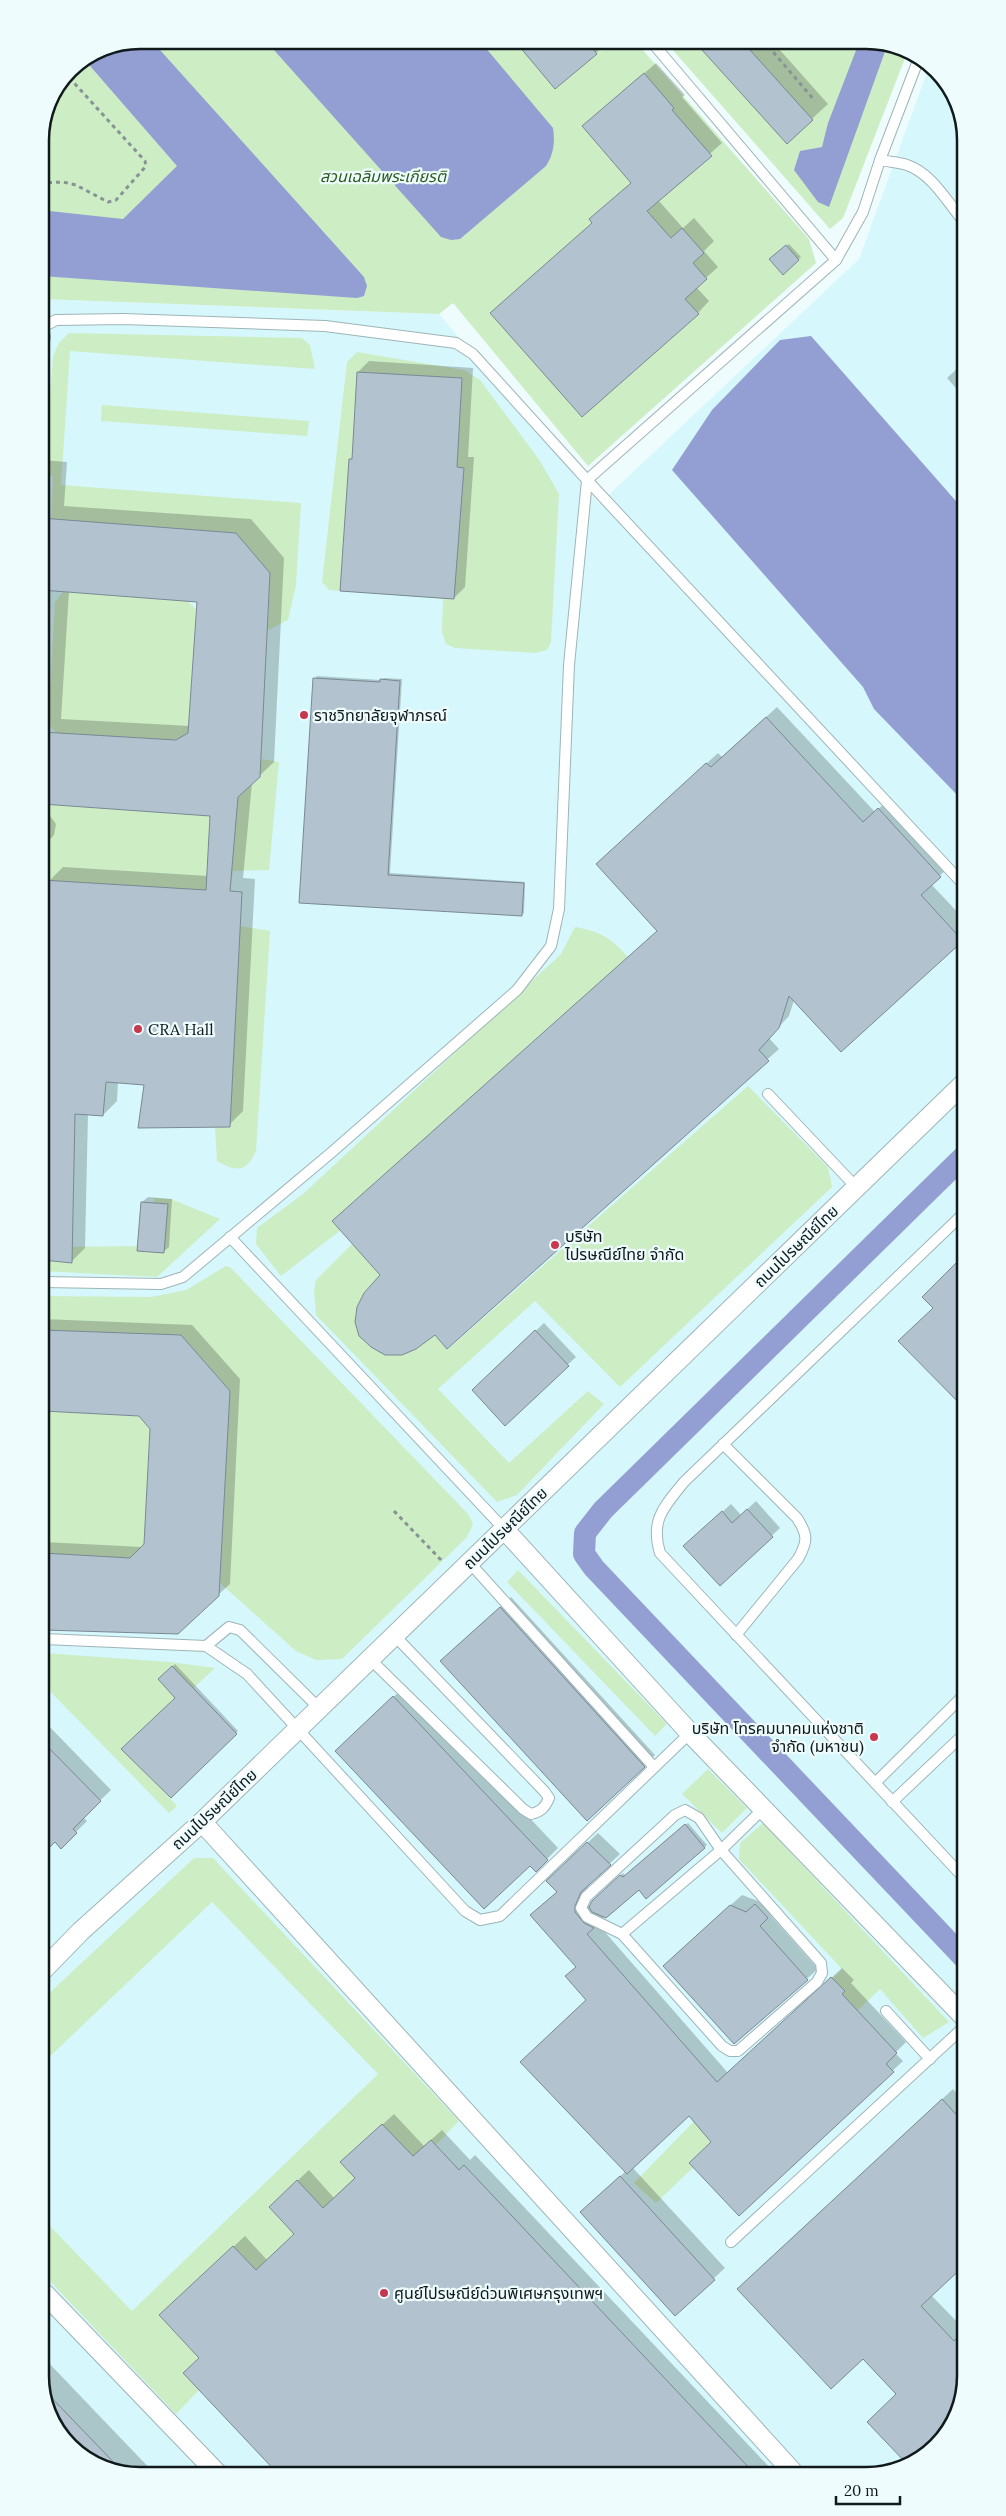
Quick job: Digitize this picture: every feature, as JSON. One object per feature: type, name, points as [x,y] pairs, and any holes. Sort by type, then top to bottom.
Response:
[{"type":"street","name":"ถนนไปรษณีย์ไทย","points":[[49,1964],[81,1931],[202,1822],[957,1090]]},
{"type":"street","points":[[504,1529],[690,1732],[957,2010]]},
{"type":"street","points":[[202,1822],[787,2467]]},
{"type":"street","points":[[49,2298],[211,2467]]},
{"type":"lane","points":[[658,49],[836,260]]},
{"type":"lane","points":[[49,1282],[160,1284],[183,1278],[332,1152],[517,990],[551,946],[559,909],[569,665],[587,480],[836,260],[863,212],[880,160],[917,64]]},
{"type":"lane","points":[[880,160],[907,165],[920,171],[932,182],[957,213]]},
{"type":"lane","points":[[49,322],[56,320],[123,319],[325,326],[456,343],[474,354],[587,480],[957,878]]},
{"type":"lane","points":[[768,1094],[856,1187]]},
{"type":"lane","points":[[957,1220],[684,1482],[666,1504],[657,1523],[654,1536],[660,1553],[957,1871]]},
{"type":"lane","points":[[230,1237],[504,1529]]},
{"type":"lane","points":[[723,1444],[797,1518],[805,1530],[806,1545],[798,1559],[736,1635]]},
{"type":"lane","points":[[470,1562],[654,1767]]},
{"type":"lane","points":[[206,1646],[229,1627],[240,1630],[320,1708]]},
{"type":"lane","points":[[370,1659],[523,1809],[531,1814],[538,1812],[546,1805],[549,1798],[544,1791],[394,1636]]},
{"type":"lane","points":[[49,1639],[206,1646],[248,1674],[465,1910],[480,1920],[500,1916],[690,1732]]},
{"type":"lane","points":[[875,1783],[957,1702]]},
{"type":"lane","points":[[892,1802],[957,1740]]},
{"type":"lane","points":[[622,1934],[721,1850],[764,1808]]},
{"type":"lane","points":[[685,1810],[700,1818],[721,1850],[821,1963],[822,1973],[817,1982],[744,2048],[738,2051],[730,2051],[722,2046],[622,1934],[587,1917],[581,1908],[586,1897],[675,1815],[685,1810]]},
{"type":"lane","points":[[886,2011],[930,2059]]},
{"type":"lane","points":[[731,2242],[957,2034]]},
{"type":"path","points":[[771,49],[815,101]]},
{"type":"path","points":[[49,183],[63,182],[76,185],[108,202],[116,200],[146,166],[145,160],[71,80]]},
{"type":"path","points":[[394,1511],[456,1576]]},
{"type":"shaded area","name":"บริษัท ไปรษณีย์ไทย จำกัด","points":[[927,72],[948,99],[956,122],[957,134],[957,2382],[952,2406],[942,2427],[926,2445],[907,2458],[884,2466],[134,2467],[110,2462],[84,2448],[68,2432],[58,2417],[50,2394],[49,2382],[49,299],[439,314],[599,504],[859,259]]},
{"type":"green space","name":"สวนเฉลิมพระเกียรติ","points":[[599,49],[601,51],[604,49],[642,49],[809,239],[816,263],[588,466],[453,303],[439,314],[49,299],[49,134],[50,122],[58,99],[71,80],[80,71],[94,61],[122,50]]},
{"type":"green space","points":[[672,49],[872,49],[884,50],[905,58],[843,218],[830,229]]},
{"type":"green space","points":[[69,333],[302,338],[310,345],[315,369],[70,351],[61,485],[301,503],[296,585],[288,620],[268,630],[270,573],[236,533],[51,519],[53,476],[49,476],[49,409],[53,356],[59,343]]},
{"type":"green space","points":[[357,352],[464,370],[480,380],[540,461],[559,494],[551,642],[547,650],[535,653],[455,648],[446,644],[442,632],[443,599],[329,590],[322,582],[347,362]]},
{"type":"green space","points":[[102,405],[309,421],[307,436],[101,421]]},
{"type":"green space","points":[[63,592],[188,601],[196,610],[188,733],[176,740],[56,733],[49,724],[55,602]]},
{"type":"green space","points":[[261,759],[279,762],[269,870],[233,871],[230,891],[49,977],[49,804],[216,816],[260,777]]},
{"type":"green space","points":[[240,926],[270,931],[256,1151],[244,1167],[235,1168],[217,1161],[215,1127]]},
{"type":"green space","points":[[575,927],[604,936],[628,957],[341,1230],[281,1276],[256,1244],[257,1228],[303,1194],[561,954]]},
{"type":"green space","points":[[748,1086],[828,1167],[832,1187],[620,1387],[535,1301],[438,1389],[509,1463],[588,1391],[604,1404],[517,1495],[497,1502],[316,1315],[314,1291],[316,1280],[352,1244],[448,1349]]},
{"type":"green space","points":[[154,1198],[171,1199],[220,1219],[157,1277],[49,1271],[49,1247],[143,1246]]},
{"type":"green space","points":[[226,1266],[230,1267],[469,1515],[473,1525],[466,1538],[342,1659],[316,1660],[296,1651],[220,1583],[230,1390],[181,1335],[49,1330],[49,1296],[151,1297],[186,1290]]},
{"type":"green space","points":[[49,1411],[139,1416],[150,1429],[144,1544],[130,1558],[49,1553]]},
{"type":"green space","points":[[518,1570],[667,1724],[655,1736],[507,1582]]},
{"type":"green space","points":[[49,1653],[170,1662],[215,1668],[127,1750],[177,1806],[169,1813],[49,1690]]},
{"type":"green space","points":[[708,1769],[747,1808],[722,1833],[682,1794]]},
{"type":"green space","points":[[763,1823],[949,2022],[923,2038],[880,1989],[656,2203],[634,2183],[842,1969],[739,1859],[740,1843]]},
{"type":"green space","points":[[194,1858],[213,1858],[459,2121],[176,2414],[49,2280],[49,2225],[132,2311],[378,2074],[212,1902],[49,2057],[49,1993]]},
{"type":"water","points":[[159,49],[364,277],[367,286],[364,296],[357,298],[49,277],[49,211],[123,219],[177,166],[89,65],[122,50]]},
{"type":"water","points":[[273,49],[487,49],[553,128],[554,143],[551,157],[546,166],[460,239],[451,240],[441,237]]},
{"type":"water","points":[[857,49],[885,50],[829,207],[818,202],[794,170],[800,151],[822,147],[828,123]]},
{"type":"water","points":[[811,336],[957,502],[957,795],[874,709],[863,687],[672,470],[712,410],[780,340]]},
{"type":"building","points":[[522,49],[593,49],[597,54],[555,89]]},
{"type":"building","points":[[701,49],[749,49],[813,120],[787,144]]},
{"type":"building","points":[[644,73],[674,108],[672,110],[712,156],[647,211],[671,238],[682,228],[704,253],[693,263],[707,279],[685,299],[699,314],[582,417],[490,313],[592,223],[589,219],[631,183],[582,126]]},
{"type":"building","points":[[786,245],[799,260],[783,275],[769,259]]},
{"type":"building","points":[[357,372],[462,378],[457,467],[464,468],[454,599],[340,591],[349,459],[352,459]]},
{"type":"building","points":[[49,519],[236,533],[270,573],[260,777],[238,797],[230,891],[242,892],[230,1127],[138,1128],[144,1085],[106,1082],[103,1116],[75,1114],[72,1263],[49,1261],[49,880],[206,890],[210,816],[49,804],[49,732],[176,740],[188,733],[197,602],[49,591]]},
{"type":"building","points":[[313,678],[380,682],[380,679],[400,681],[388,875],[524,883],[522,916],[299,903]]},
{"type":"building","points":[[766,717],[863,822],[878,808],[941,877],[921,895],[957,934],[957,946],[841,1052],[789,996],[779,1028],[759,1050],[769,1061],[447,1349],[435,1335],[416,1349],[402,1355],[385,1355],[371,1347],[359,1336],[355,1322],[357,1307],[364,1293],[380,1275],[332,1221],[657,931],[596,864],[706,763],[711,767]]},
{"type":"building","points":[[141,1202],[168,1204],[164,1253],[137,1251]]},
{"type":"building","points":[[957,1262],[957,1401],[898,1341],[933,1308],[922,1297]]},
{"type":"building","points":[[49,1330],[181,1335],[230,1391],[219,1596],[178,1634],[49,1630],[49,1553],[130,1558],[144,1544],[150,1429],[139,1416],[49,1411]]},
{"type":"building","points":[[535,1330],[569,1366],[505,1426],[472,1390]]},
{"type":"building","points":[[747,1509],[773,1537],[720,1586],[683,1546],[722,1511],[732,1523]]},
{"type":"building","points":[[500,1607],[645,1767],[587,1821],[440,1661]]},
{"type":"building","points":[[172,1666],[237,1734],[171,1798],[121,1749],[175,1698],[158,1679]]},
{"type":"building","points":[[393,1696],[548,1860],[536,1872],[530,1866],[484,1909],[335,1751]]},
{"type":"building","points":[[49,1748],[101,1801],[73,1829],[77,1833],[61,1849],[55,1842],[49,1848]]},
{"type":"building","points":[[685,1824],[705,1848],[646,1899],[639,1890],[606,1918],[592,1912],[589,1907],[592,1901],[620,1875],[623,1877]]},
{"type":"building","points":[[587,1842],[611,1865],[581,1892],[575,1906],[575,1912],[584,1923],[594,1928],[587,1934],[717,2082],[831,1977],[845,1991],[842,1994],[897,2053],[886,2064],[894,2072],[739,2216],[689,2163],[711,2142],[689,2116],[627,2174],[520,2062],[586,2000],[565,1976],[576,1967],[530,1915],[557,1892],[546,1881]]},
{"type":"building","points":[[755,1904],[768,1918],[760,1926],[808,1980],[734,2044],[663,1966],[730,1905],[746,1912]]},
{"type":"building","points":[[942,2099],[957,2115],[957,2272],[921,2306],[954,2341],[957,2338],[956,2394],[948,2417],[935,2436],[926,2445],[903,2460],[867,2422],[896,2394],[863,2359],[831,2389],[737,2289]]},
{"type":"building","name":"ศูนย์ไปรษณีย์ด่วนพิเศษกรุงเทพฯ","points":[[382,2124],[413,2156],[431,2140],[459,2170],[464,2165],[748,2467],[271,2467],[183,2373],[199,2358],[159,2315],[233,2246],[256,2270],[294,2234],[269,2207],[297,2180],[323,2208],[355,2178],[340,2162]]},
{"type":"building","points":[[620,2176],[715,2280],[675,2316],[580,2212]]},
{"type":"building","points":[[51,2397],[115,2464],[94,2455],[75,2441],[58,2417]]},
{"type":"waterway","points":[[957,1163],[603,1510],[585,1533],[584,1554],[594,1568],[957,1951]]},
{"type":"place","name":"ราชวิทยาลัยจุฬาภรณ์","points":[[304,715]]},
{"type":"place","name":"CRA Hall","points":[[138,1029]]},
{"type":"place","name":"บริษัท ไปรษณีย์ไทย จำกัด","points":[[555,1245]]},
{"type":"place","name":"บริษัท โทรคมนาคมแห่งชาติ จำกัด (มหาชน)","points":[[874,1737]]},
{"type":"place","name":"ศูนย์ไปรษณีย์ด่วนพิเศษกรุงเทพฯ","points":[[384,2293]]}]
